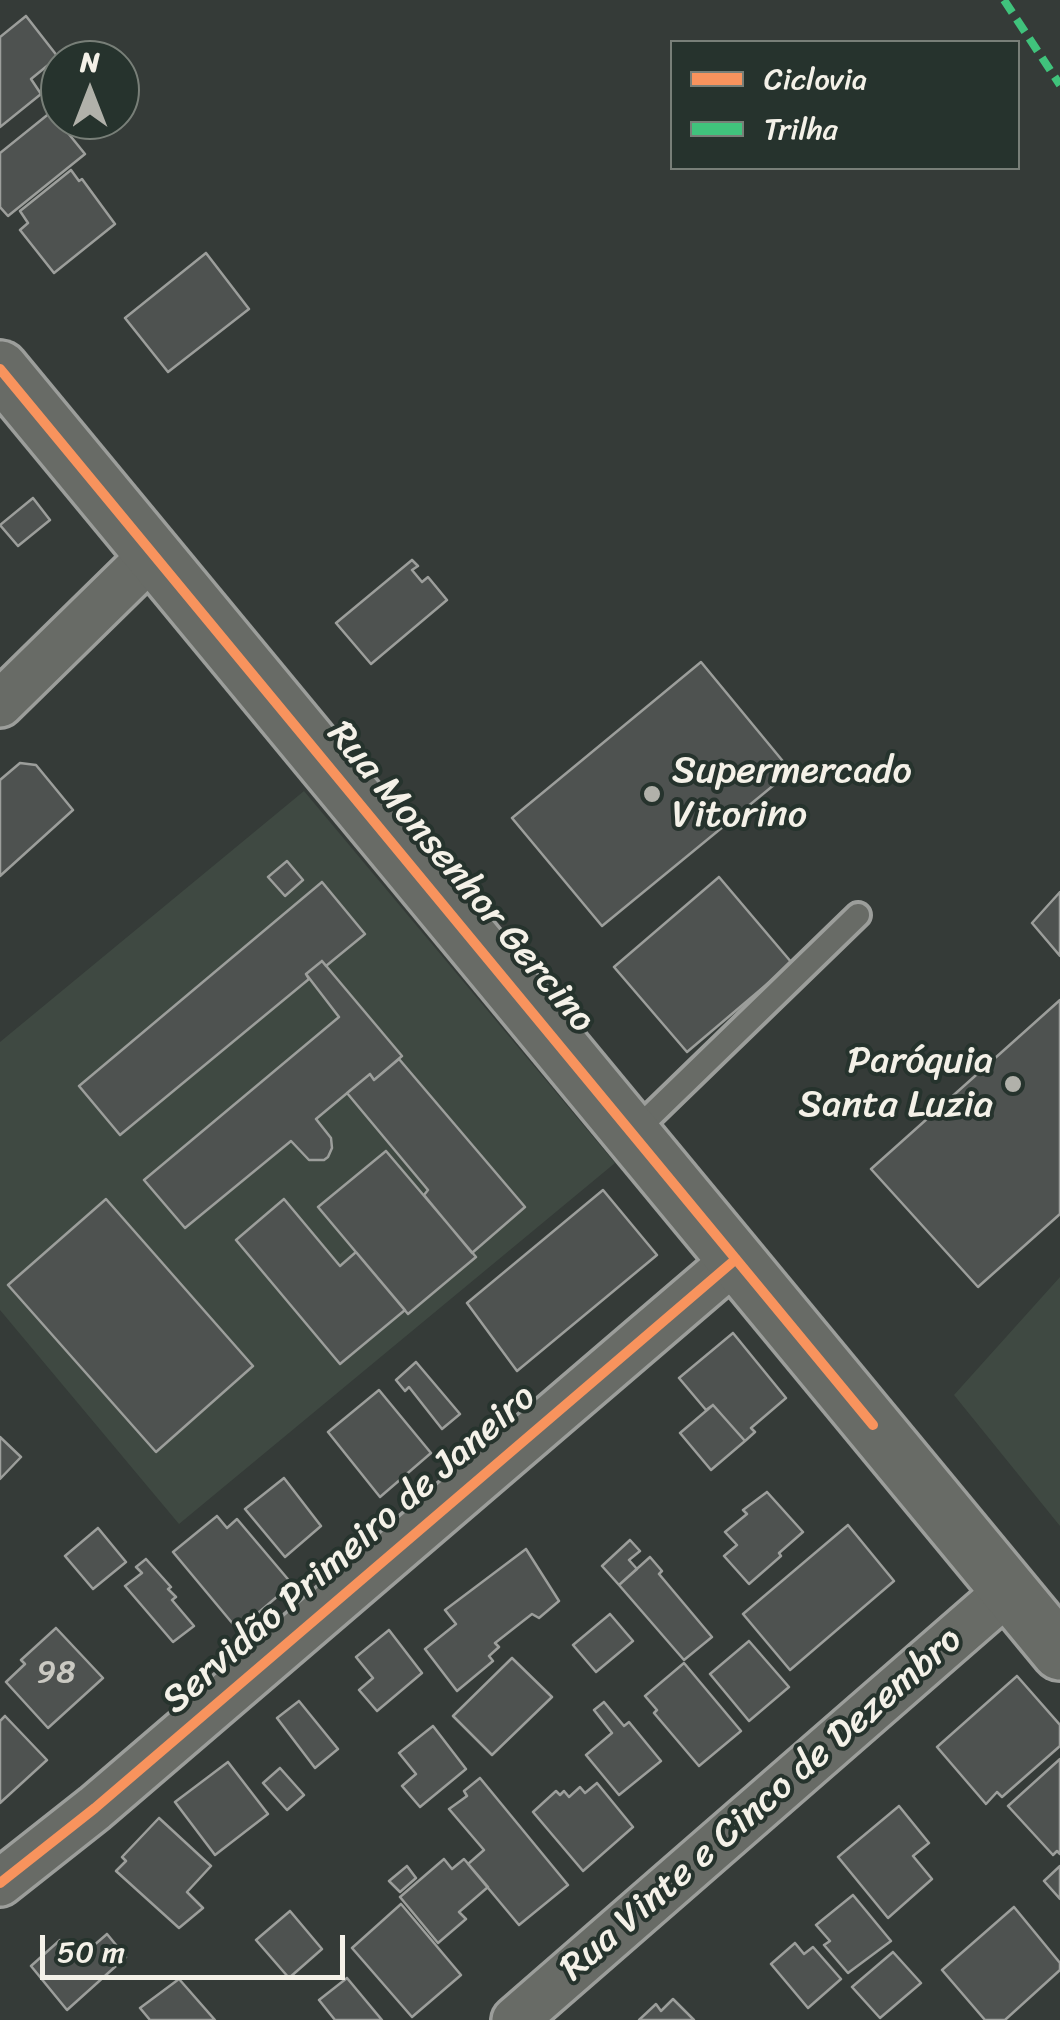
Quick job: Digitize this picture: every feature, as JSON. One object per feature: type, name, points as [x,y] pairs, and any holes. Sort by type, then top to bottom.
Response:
[{"type":"main road","name":"Rua Monsenhor Gercino","points":[[0,369],[1060,1652]]},
{"type":"street","points":[[0,704],[153,554]]},
{"type":"street","name":"Servidão Primeiro de Janeiro","points":[[0,1882],[95,1808],[736,1259]]},
{"type":"street","name":"Rua Vinte e Cinco de Dezembro","points":[[515,2020],[1009,1590]]},
{"type":"lane","points":[[632,1134],[858,914]]},
{"type":"shaded area","points":[[304,791],[615,1163],[179,1524],[0,1310],[0,1042]]},
{"type":"shaded area","points":[[1060,1277],[1060,1526],[954,1395]]},
{"type":"building","points":[[26,16],[45,40],[40,40],[40,72],[31,79],[40,95],[0,127],[0,37]]},
{"type":"building","points":[[40,121],[40,140],[74,140],[85,154],[8,216],[0,207],[0,153]]},
{"type":"building","points":[[71,170],[115,224],[54,273],[20,230],[28,223],[20,211]]},
{"type":"building","points":[[206,253],[249,309],[168,372],[125,318]]},
{"type":"building","points":[[33,498],[50,520],[18,546],[0,525]]},
{"type":"building","points":[[412,560],[418,566],[412,570],[422,582],[428,577],[447,600],[371,664],[336,623]]},
{"type":"building","name":"Supermercado Vitorino","points":[[701,662],[791,771],[602,926],[512,818]]},
{"type":"building","points":[[20,763],[36,765],[73,810],[0,876],[0,780]]},
{"type":"building","points":[[287,861],[303,880],[285,896],[268,877]]},
{"type":"building","points":[[719,877],[792,963],[687,1052],[614,967]]},
{"type":"building","points":[[322,882],[365,934],[326,966],[322,961],[306,974],[309,979],[120,1135],[79,1086]]},
{"type":"building","points":[[1060,892],[1060,956],[1032,923]]},
{"type":"building","points":[[322,961],[402,1056],[374,1080],[370,1074],[316,1119],[331,1138],[328,1157],[309,1160],[291,1141],[185,1228],[144,1180],[339,1017],[306,974]]},
{"type":"building","name":"Paróquia Santa Luzia","points":[[1060,1000],[1060,1214],[978,1287],[871,1169]]},
{"type":"building","points":[[399,1059],[525,1207],[472,1253],[424,1195],[428,1190],[347,1093],[370,1074],[374,1080]]},
{"type":"building","points":[[386,1151],[476,1257],[408,1314],[318,1207]]},
{"type":"building","points":[[603,1190],[657,1255],[517,1371],[467,1303]]},
{"type":"building","points":[[106,1199],[253,1366],[156,1452],[8,1285]]},
{"type":"building","points":[[284,1199],[340,1266],[356,1252],[405,1310],[340,1364],[236,1240]]},
{"type":"building","points":[[733,1333],[786,1398],[751,1428],[755,1432],[745,1441],[713,1405],[706,1410],[679,1378]]},
{"type":"building","points":[[416,1362],[460,1414],[442,1429],[409,1387],[405,1391],[396,1380]]},
{"type":"building","points":[[379,1390],[431,1453],[380,1497],[328,1432]]},
{"type":"building","points":[[713,1405],[745,1441],[711,1470],[680,1433]]},
{"type":"building","points":[[0,1437],[21,1457],[0,1479]]},
{"type":"building","points":[[284,1478],[321,1526],[285,1557],[245,1509]]},
{"type":"building","points":[[767,1492],[803,1532],[749,1584],[724,1556],[737,1545],[725,1532],[747,1514],[743,1510]]},
{"type":"building","points":[[217,1516],[227,1528],[237,1519],[292,1584],[238,1630],[173,1552]]},
{"type":"building","points":[[848,1525],[894,1581],[790,1670],[743,1614]]},
{"type":"building","points":[[98,1528],[126,1562],[93,1589],[65,1556]]},
{"type":"building","points":[[630,1540],[640,1551],[629,1560],[637,1569],[619,1585],[602,1566]]},
{"type":"building","points":[[526,1549],[559,1601],[539,1618],[532,1614],[495,1643],[499,1647],[489,1656],[493,1661],[457,1691],[425,1649],[456,1624],[445,1610]]},
{"type":"building","points":[[650,1557],[662,1571],[659,1574],[712,1637],[684,1660],[619,1585]]},
{"type":"building","points":[[146,1559],[171,1587],[168,1589],[176,1597],[172,1600],[194,1626],[173,1642],[125,1586],[142,1573],[136,1567]]},
{"type":"building","points":[[610,1614],[633,1641],[596,1672],[573,1645]]},
{"type":"building","points":[[56,1628],[103,1678],[48,1728],[6,1682],[25,1664],[21,1660]]},
{"type":"building","points":[[389,1630],[422,1673],[377,1711],[359,1690],[373,1678],[356,1657]]},
{"type":"building","points":[[749,1641],[789,1687],[749,1721],[710,1674]]},
{"type":"building","points":[[512,1658],[552,1697],[492,1755],[453,1716]]},
{"type":"building","points":[[684,1663],[741,1731],[699,1766],[654,1713],[657,1710],[645,1696]]},
{"type":"building","points":[[1017,1676],[1060,1725],[1060,1746],[1002,1797],[997,1792],[986,1804],[937,1747]]},
{"type":"building","points":[[299,1701],[338,1749],[315,1768],[277,1718]]},
{"type":"building","points":[[604,1702],[624,1726],[629,1722],[661,1761],[619,1795],[586,1755],[612,1733],[594,1710]]},
{"type":"building","points":[[5,1716],[47,1760],[0,1803],[0,1721]]},
{"type":"building","points":[[433,1726],[466,1769],[420,1807],[402,1786],[416,1774],[399,1753]]},
{"type":"building","points":[[1060,1759],[1060,1854],[1057,1851],[1053,1855],[1008,1806]]},
{"type":"building","points":[[228,1762],[268,1814],[215,1855],[175,1802]]},
{"type":"building","points":[[280,1768],[304,1795],[287,1810],[263,1783]]},
{"type":"building","points":[[480,1778],[568,1885],[519,1925],[468,1864],[484,1850],[449,1809],[467,1796],[464,1791]]},
{"type":"building","points":[[597,1783],[633,1827],[583,1871],[533,1812],[556,1791],[560,1795],[564,1791],[569,1797],[580,1787],[585,1793]]},
{"type":"building","points":[[899,1806],[929,1843],[913,1856],[932,1879],[888,1918],[838,1857]]},
{"type":"building","points":[[159,1818],[211,1866],[187,1892],[203,1908],[179,1928],[116,1871],[126,1861],[122,1857]]},
{"type":"building","points":[[444,1859],[452,1869],[464,1859],[488,1887],[459,1912],[466,1919],[438,1943],[400,1897]]},
{"type":"building","points":[[407,1866],[416,1878],[400,1892],[389,1881]]},
{"type":"building","points":[[1060,1866],[1060,1899],[1044,1881]]},
{"type":"building","points":[[853,1895],[891,1941],[848,1973],[824,1945],[830,1941],[816,1925]]},
{"type":"building","points":[[401,1904],[461,1975],[412,2017],[352,1948]]},
{"type":"building","points":[[1014,1907],[1060,1963],[1060,1970],[1005,2020],[985,2020],[942,1970]]},
{"type":"building","points":[[290,1911],[322,1949],[289,1978],[256,1940]]},
{"type":"building","points":[[107,1934],[126,1957],[67,2010],[31,1966],[60,1940],[77,1960]]},
{"type":"building","points":[[795,1943],[804,1954],[813,1947],[841,1979],[808,2008],[771,1964]]},
{"type":"building","points":[[893,1952],[921,1983],[880,2018],[852,1987]]},
{"type":"building","points":[[347,1978],[382,2020],[335,2020],[319,2000]]},
{"type":"building","points":[[179,1979],[215,2020],[150,2020],[140,2008]]},
{"type":"building","points":[[673,1999],[694,2020],[639,2020],[656,2004],[661,2011]]},
{"type":"marked path","points":[[1004,0],[1060,85]]},
{"type":"cycle path","points":[[0,369],[873,1425]]},
{"type":"cycle path","points":[[0,1883],[95,1808],[736,1259]]},
{"type":"place","name":"Supermercado Vitorino","points":[[652,794]]},
{"type":"place","name":"Paróquia Santa Luzia","points":[[1013,1084]]}]
